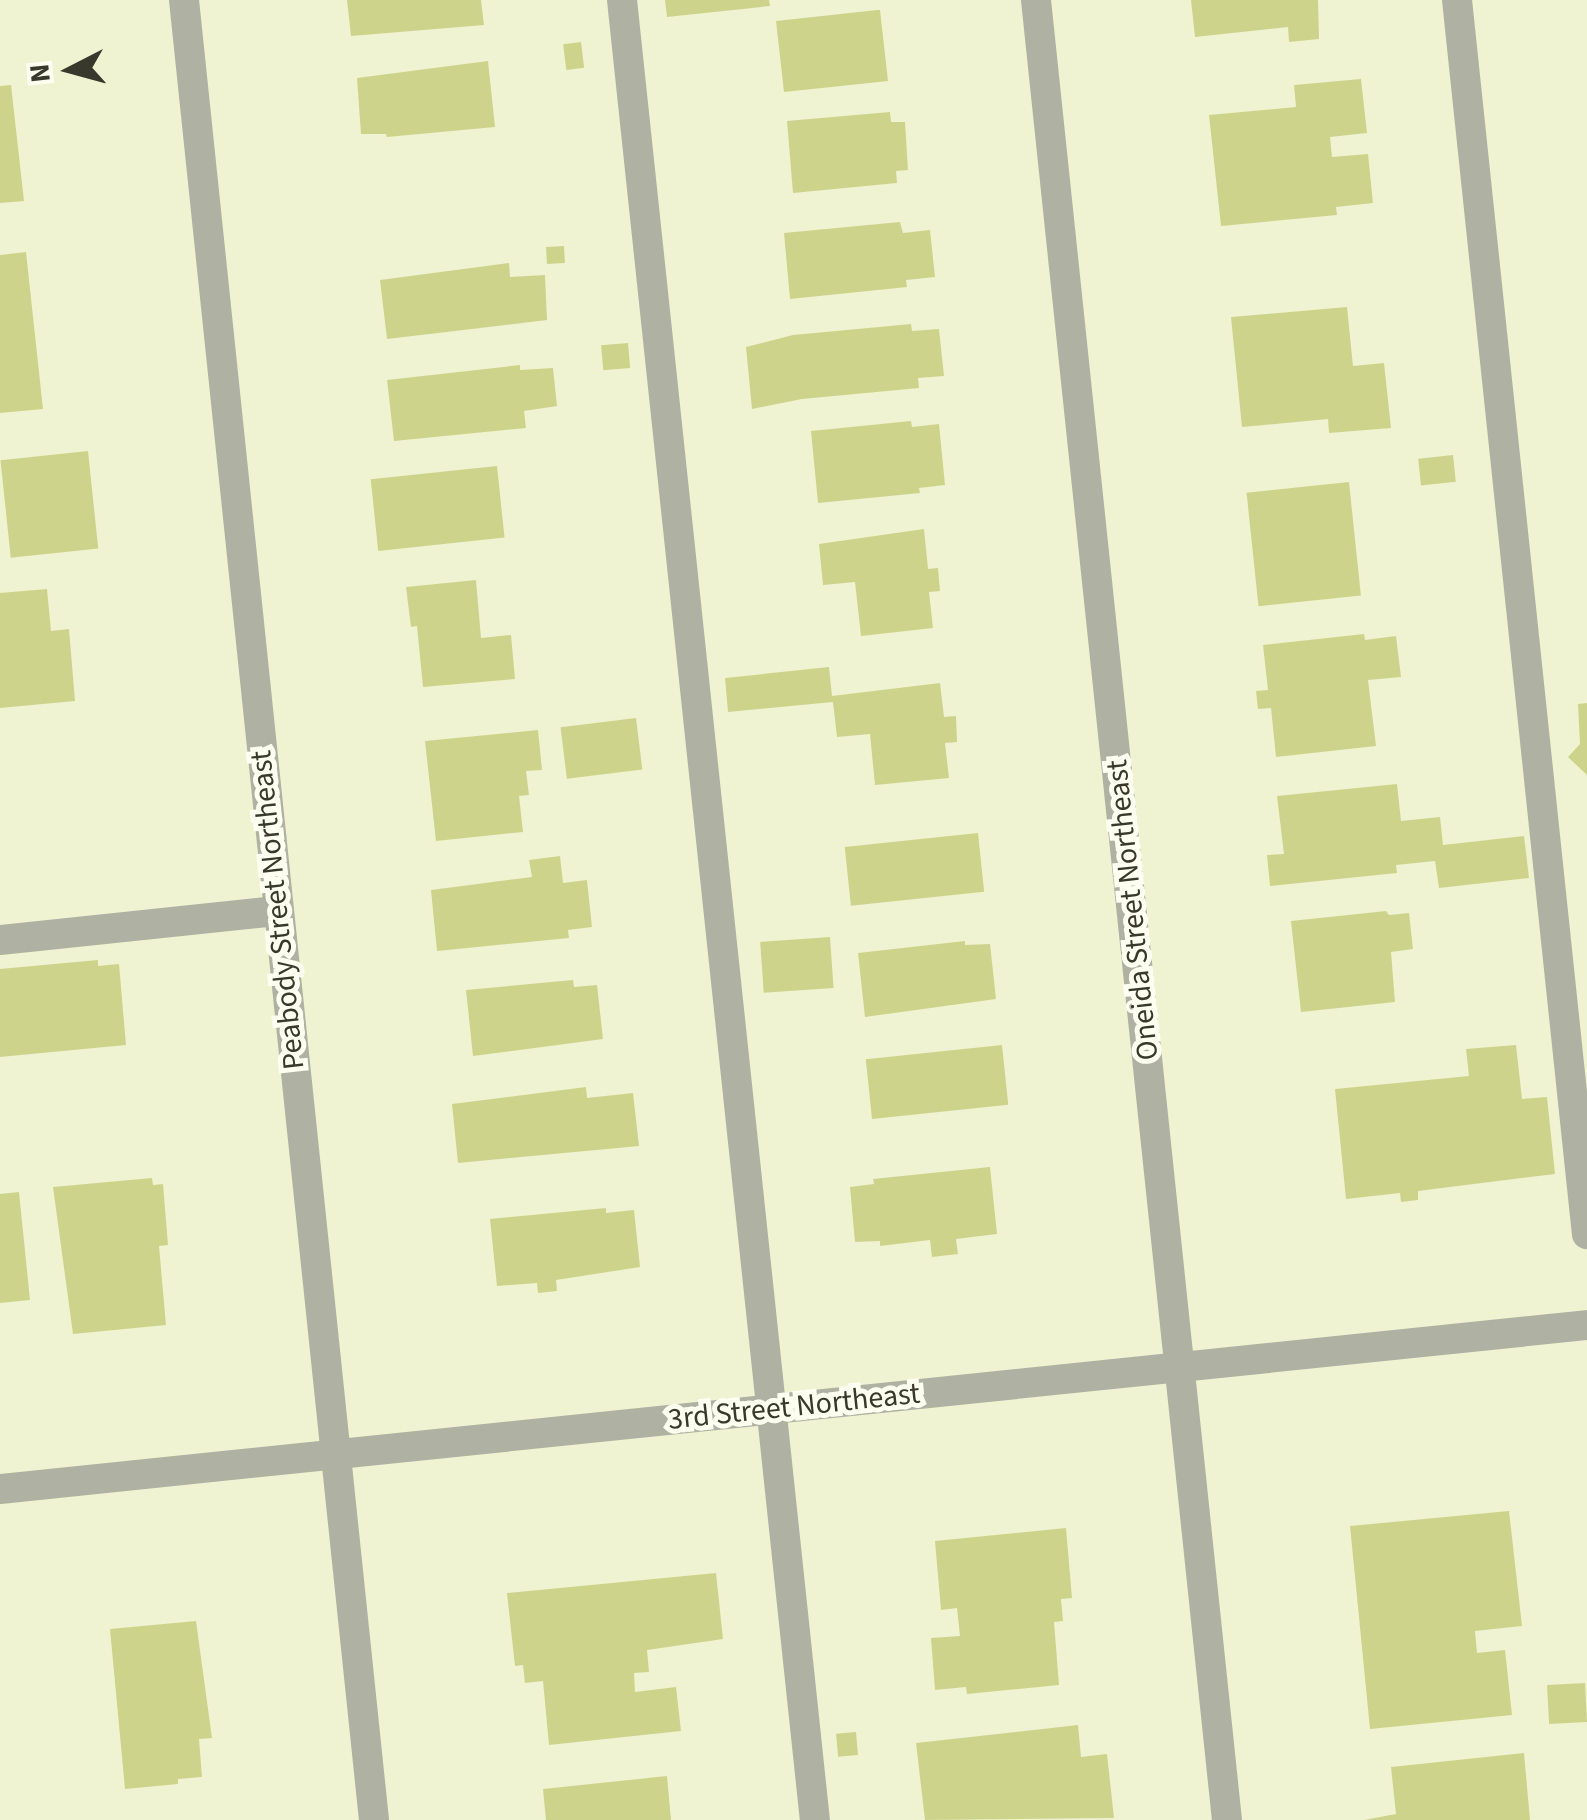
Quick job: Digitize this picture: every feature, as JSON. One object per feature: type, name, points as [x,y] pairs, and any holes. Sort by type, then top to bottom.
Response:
[{"type":"street","name":"Peabody Street Northeast","points":[[184,0],[374,1820]]},
{"type":"street","points":[[622,0],[815,1820]]},
{"type":"street","name":"Oneida Street Northeast","points":[[1036,0],[1227,1820]]},
{"type":"street","points":[[1457,0],[1587,1234]]},
{"type":"street","points":[[0,940],[278,911]]},
{"type":"street","name":"3rd Street Northeast","points":[[0,1489],[1587,1325]]},
{"type":"building","points":[[347,0],[481,0],[484,25],[351,36]]},
{"type":"building","points":[[665,0],[769,0],[770,6],[667,17]]},
{"type":"building","points":[[1191,0],[1318,0],[1319,39],[1289,42],[1288,27],[1195,37]]},
{"type":"building","points":[[880,10],[888,81],[784,92],[776,21]]},
{"type":"building","points":[[581,42],[584,68],[566,70],[563,44]]},
{"type":"building","points":[[488,61],[495,127],[387,137],[361,134],[357,78]]},
{"type":"building","points":[[1361,79],[1367,133],[1330,137],[1332,157],[1368,154],[1373,203],[1336,207],[1337,215],[1221,226],[1209,115],[1296,107],[1294,85]]},
{"type":"building","points":[[11,85],[24,201],[0,203],[0,86]]},
{"type":"building","points":[[890,112],[891,122],[905,122],[908,170],[896,171],[897,183],[793,193],[787,121]]},
{"type":"building","points":[[900,222],[903,233],[930,230],[935,277],[906,280],[907,287],[790,299],[784,233]]},
{"type":"building","points":[[564,246],[565,263],[547,264],[546,247]]},
{"type":"building","points":[[26,252],[43,409],[0,413],[0,255]]},
{"type":"building","points":[[509,263],[510,277],[545,275],[547,320],[387,339],[380,280]]},
{"type":"building","points":[[1347,307],[1353,366],[1384,363],[1391,428],[1329,433],[1328,419],[1242,427],[1231,317]]},
{"type":"building","points":[[911,324],[912,331],[939,329],[944,376],[918,378],[919,388],[802,399],[752,409],[746,347],[793,335]]},
{"type":"building","points":[[628,343],[630,368],[603,370],[601,345]]},
{"type":"building","points":[[520,365],[520,370],[553,368],[557,406],[524,411],[526,428],[394,441],[387,380]]},
{"type":"building","points":[[911,421],[912,427],[939,424],[945,485],[919,488],[920,493],[818,503],[811,431]]},
{"type":"building","points":[[88,451],[98,548],[11,558],[0,460]]},
{"type":"building","points":[[1453,455],[1456,482],[1421,486],[1418,459]]},
{"type":"building","points":[[497,466],[505,538],[378,551],[371,479]]},
{"type":"building","points":[[1349,482],[1361,595],[1258,606],[1247,493]]},
{"type":"building","points":[[924,529],[928,569],[938,568],[940,591],[929,592],[933,628],[861,636],[855,582],[823,585],[819,544]]},
{"type":"building","points":[[476,580],[481,638],[511,635],[515,679],[423,687],[417,626],[411,627],[406,587]]},
{"type":"building","points":[[47,589],[51,631],[69,629],[75,701],[0,708],[0,593]]},
{"type":"building","points":[[1364,634],[1365,640],[1396,636],[1401,677],[1368,680],[1376,746],[1276,757],[1271,708],[1258,709],[1256,691],[1268,690],[1263,645]]},
{"type":"building","points":[[829,667],[832,696],[940,683],[944,717],[956,716],[957,742],[945,743],[949,778],[875,785],[870,734],[837,737],[833,702],[728,712],[725,678]]},
{"type":"building","points":[[1587,703],[1587,775],[1568,757],[1580,744],[1578,704]]},
{"type":"building","points":[[636,718],[642,770],[567,779],[561,727]]},
{"type":"building","points":[[538,730],[542,770],[526,771],[529,795],[519,796],[523,832],[436,841],[425,741]]},
{"type":"building","points":[[1397,784],[1401,821],[1440,817],[1443,845],[1524,836],[1529,878],[1439,888],[1435,861],[1396,865],[1397,873],[1270,886],[1267,855],[1284,854],[1277,796]]},
{"type":"building","points":[[978,833],[984,892],[851,906],[845,847]]},
{"type":"building","points":[[560,856],[563,883],[587,880],[592,927],[568,930],[569,938],[437,951],[431,890],[532,877],[529,860]]},
{"type":"building","points":[[1386,911],[1389,915],[1409,913],[1413,949],[1391,952],[1395,1002],[1301,1012],[1291,921]]},
{"type":"building","points":[[830,937],[834,988],[764,993],[760,942]]},
{"type":"building","points":[[965,941],[965,945],[990,944],[996,999],[865,1017],[858,953]]},
{"type":"building","points":[[98,960],[98,966],[119,964],[126,1045],[0,1057],[0,969]]},
{"type":"building","points":[[573,980],[574,987],[597,985],[603,1039],[473,1056],[466,990]]},
{"type":"building","points":[[1002,1045],[1008,1105],[872,1119],[866,1059]]},
{"type":"building","points":[[1516,1045],[1522,1099],[1547,1097],[1555,1174],[1418,1191],[1418,1200],[1401,1202],[1400,1193],[1346,1199],[1335,1089],[1469,1076],[1466,1049]]},
{"type":"building","points":[[586,1087],[587,1098],[633,1093],[639,1146],[458,1163],[452,1104]]},
{"type":"building","points":[[990,1167],[997,1234],[956,1239],[958,1254],[932,1257],[930,1240],[880,1246],[880,1241],[855,1242],[850,1187],[874,1184],[873,1179]]},
{"type":"building","points":[[152,1178],[153,1185],[163,1184],[168,1245],[159,1246],[166,1325],[73,1334],[53,1187]]},
{"type":"building","points":[[19,1192],[30,1300],[0,1303],[0,1194]]},
{"type":"building","points":[[606,1208],[606,1213],[634,1210],[640,1267],[556,1280],[557,1291],[538,1293],[537,1283],[497,1286],[490,1219]]},
{"type":"building","points":[[1509,1511],[1522,1626],[1475,1631],[1477,1653],[1505,1650],[1512,1715],[1370,1729],[1350,1526]]},
{"type":"building","points":[[1066,1528],[1072,1598],[1061,1599],[1063,1621],[1054,1622],[1059,1685],[967,1694],[966,1687],[935,1690],[931,1638],[960,1636],[957,1608],[941,1610],[935,1541]]},
{"type":"building","points":[[716,1573],[723,1639],[647,1650],[649,1672],[634,1673],[635,1692],[676,1687],[681,1731],[549,1745],[543,1681],[525,1683],[523,1665],[515,1666],[507,1593]]},
{"type":"building","points":[[196,1621],[212,1738],[199,1739],[202,1777],[178,1779],[178,1784],[125,1789],[110,1629]]},
{"type":"building","points":[[1585,1683],[1587,1722],[1549,1724],[1547,1685]]},
{"type":"building","points":[[1078,1725],[1081,1757],[1107,1754],[1114,1818],[925,1820],[916,1743]]},
{"type":"building","points":[[856,1732],[858,1755],[838,1757],[836,1734]]},
{"type":"building","points":[[1524,1753],[1530,1820],[1364,1820],[1396,1814],[1391,1767]]},
{"type":"building","points":[[667,1776],[671,1820],[546,1820],[543,1789]]}]
